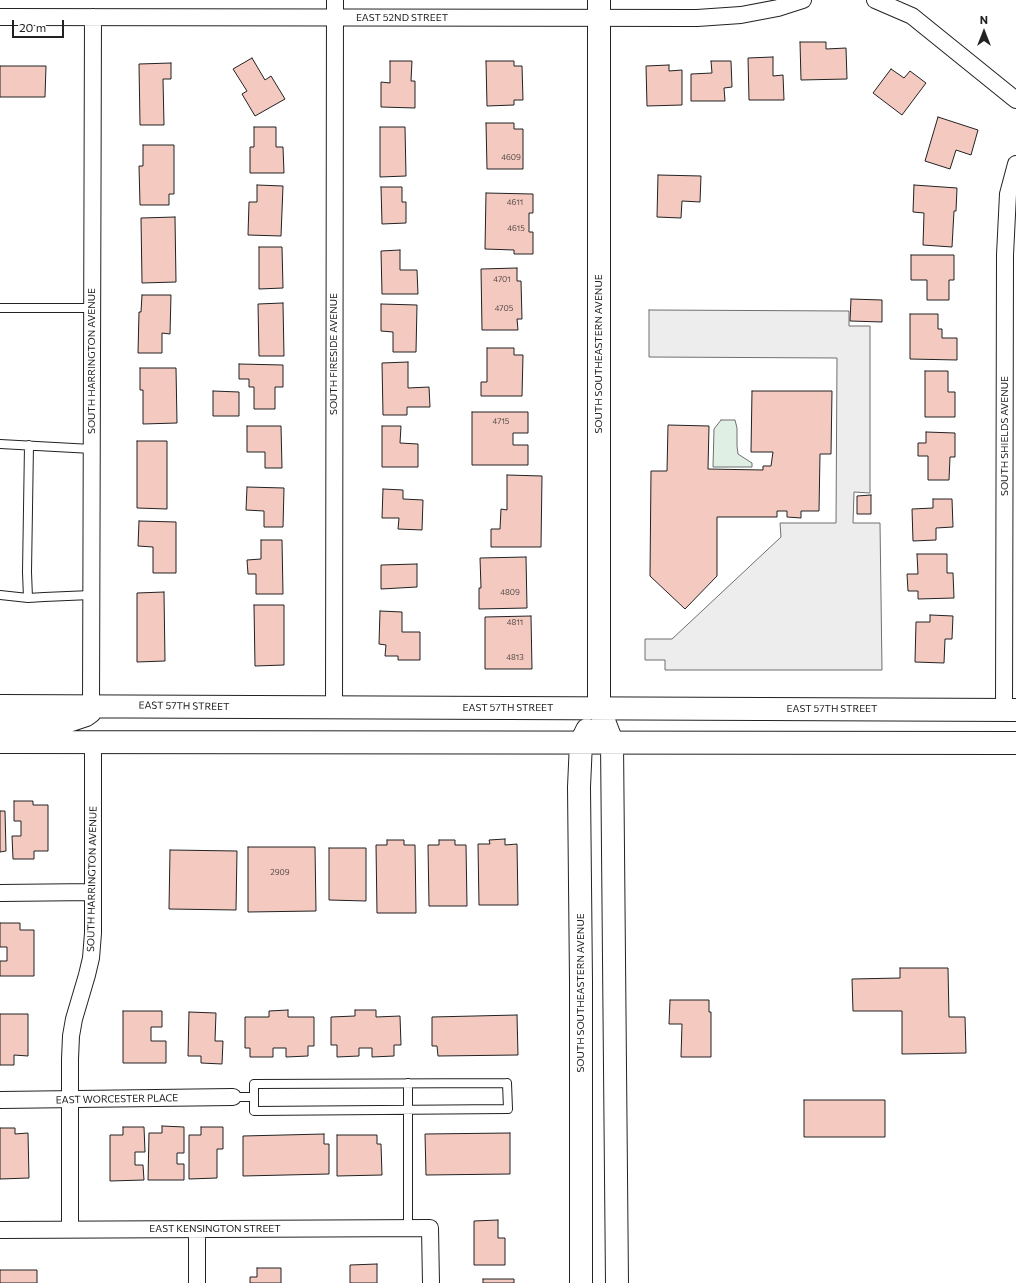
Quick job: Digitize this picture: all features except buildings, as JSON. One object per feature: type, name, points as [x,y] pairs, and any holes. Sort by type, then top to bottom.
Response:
[{"type":"main road","name":"SOUTH SOUTHEASTERN AVENUE","points":[[598,9],[599,708],[612,742],[617,1283]]},
{"type":"main road","name":"EAST 57TH STREET","points":[[0,706],[91,705],[334,708],[1010,710]]},
{"type":"main road","points":[[0,725],[48,724],[65,722],[86,715],[90,712],[91,705]]},
{"type":"main road","name":"SOUTH SOUTHEASTERN AVENUE","points":[[581,1283],[581,981],[579,787],[581,742],[599,708]]},
{"type":"main road","points":[[0,742],[1016,743]]},
{"type":"street","name":"SOUTH FIRESIDE AVENUE","points":[[334,0],[334,708]]},
{"type":"street","name":"EAST 52ND STREET","points":[[0,17],[334,18],[598,9],[697,18],[741,15],[778,8],[803,0]]},
{"type":"street","points":[[875,0],[912,16],[1016,100]]},
{"type":"street","name":"SOUTH HARRINGTON AVENUE","points":[[91,705],[93,17]]},
{"type":"street","name":"SOUTH SHIELDS AVENUE","points":[[1010,710],[1005,255],[1008,194],[1016,164]]},
{"type":"street","name":"SOUTH HARRINGTON AVENUE","points":[[70,1229],[69,1100],[71,1036],[74,1018],[91,958],[93,933],[93,742]]},
{"type":"street","points":[[0,892],[93,892]]},
{"type":"street","name":"EAST WORCESTER PLACE","points":[[0,1100],[233,1097]]},
{"type":"street","name":"EAST KENSINGTON STREET","points":[[0,1230],[430,1228],[431,1283]]},
{"type":"street","points":[[197,1230],[197,1283]]},
{"type":"lane","points":[[0,308],[92,308]]},
{"type":"lane","points":[[0,444],[92,449]]},
{"type":"lane","points":[[28,598],[29,446]]},
{"type":"lane","points":[[0,595],[28,598],[91,595]]},
{"type":"lane","points":[[254,1084],[408,1084],[508,1084],[508,1109],[254,1112],[254,1084]]},
{"type":"lane","points":[[408,1084],[408,1229]]},
{"type":"lane","points":[[233,1097],[254,1097]]},
{"type":"green space","points":[[721,420],[735,420],[737,428],[738,454],[752,463],[752,467],[713,467],[714,429]]},
{"type":"shaded area","points":[[649,310],[849,311],[849,326],[870,326],[870,493],[854,492],[853,523],[880,523],[882,670],[665,670],[665,660],[645,660],[645,639],[672,639],[781,537],[780,523],[836,523],[837,358],[649,357]]}]
